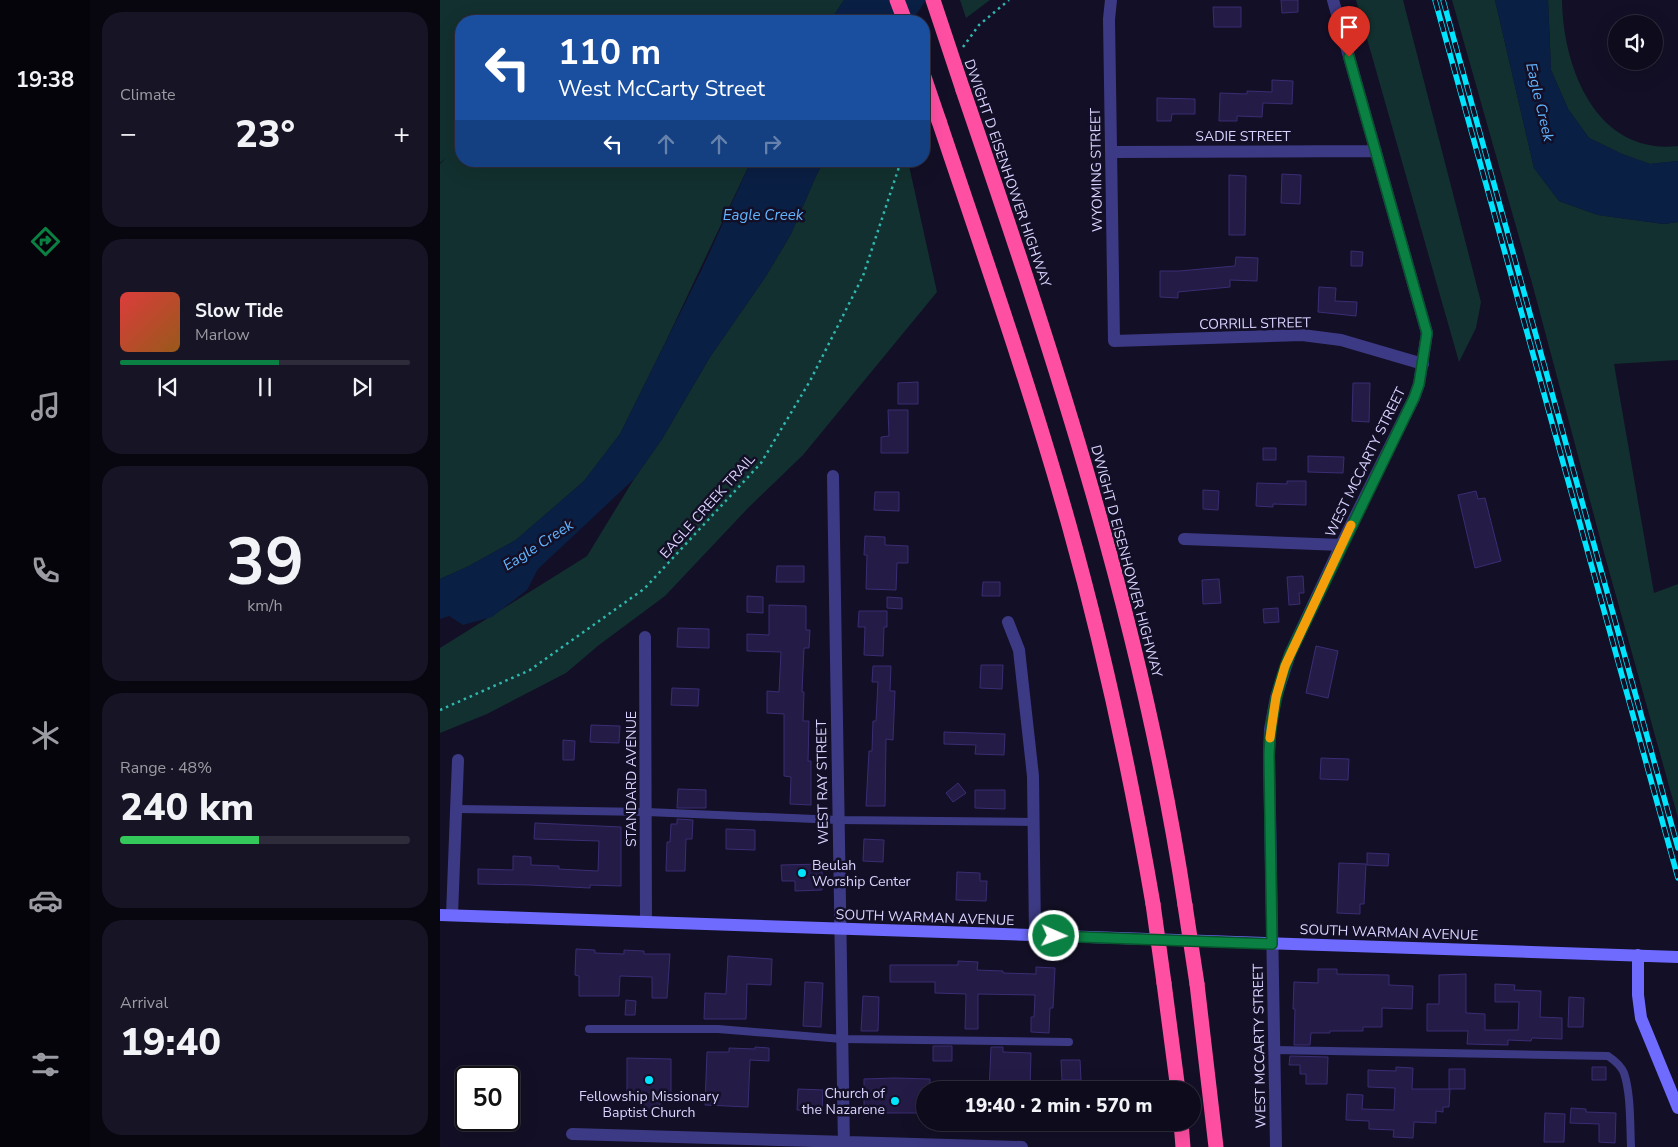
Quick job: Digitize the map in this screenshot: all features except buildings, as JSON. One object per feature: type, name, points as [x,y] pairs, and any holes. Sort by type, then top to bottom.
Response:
[{"type":"highway","points":[[898,0],[903,15]]},
{"type":"highway","name":"DWIGHT D EISENHOWER HIGHWAY","points":[[933,0],[1042,328],[1094,494],[1144,686],[1186,905],[1216,1147]]},
{"type":"highway","points":[[930,95],[1017,353],[1069,526],[1111,692],[1153,904],[1177,1081]]},
{"type":"highway","points":[[1182,1131],[1183,1147]]},
{"type":"main road","name":"SOUTH WARMAN AVENUE","points":[[446,915],[1678,957]]},
{"type":"main road","points":[[1638,955],[1638,995],[1641,1018],[1678,1108]]},
{"type":"street","name":"WYOMING STREET","points":[[1111,0],[1109,19],[1114,341]]},
{"type":"street","name":"WEST MCCARTY STREET","points":[[1276,1147],[1269,755],[1272,716],[1280,678],[1290,654],[1341,545],[1414,398],[1423,364],[1427,333],[1333,0]]},
{"type":"street","name":"SADIE STREET","points":[[1111,152],[1376,151]]},
{"type":"street","name":"CORRILL STREET","points":[[1114,341],[1302,335],[1341,340],[1423,364]]},
{"type":"street","name":"WEST RAY STREET","points":[[833,476],[844,1144]]},
{"type":"street","points":[[1184,539],[1341,545]]},
{"type":"street","points":[[1008,622],[1019,650],[1033,776],[1035,936]]},
{"type":"street","name":"STANDARD AVENUE","points":[[645,637],[646,922]]},
{"type":"street","points":[[446,915],[456,808],[458,760]]},
{"type":"street","points":[[572,1134],[844,1144],[1022,1147]]},
{"type":"lane","points":[[456,808],[646,812],[838,820],[1034,822]]},
{"type":"lane","points":[[589,1029],[718,1029],[842,1039],[1069,1042]]},
{"type":"lane","points":[[1274,1050],[1608,1056],[1616,1061],[1624,1072],[1628,1093],[1631,1147]]},
{"type":"path","name":"EAGLE CREEK TRAIL","points":[[440,710],[530,670],[644,590],[761,463],[810,381],[863,276],[898,167]]},
{"type":"green space","points":[[440,0],[844,0],[834,15],[455,15],[455,167],[748,167],[620,434],[584,481],[516,540],[469,566],[440,579],[440,164],[446,158],[440,163]]},
{"type":"green space","points":[[960,0],[990,0],[966,18]]},
{"type":"green space","points":[[1356,0],[1403,0],[1481,302],[1476,328],[1459,362]]},
{"type":"green space","points":[[1452,0],[1495,0],[1534,168],[1559,201],[1598,215],[1664,224],[1678,222],[1678,360],[1614,364],[1654,593],[1678,584],[1678,818],[1601,542],[1532,283]]},
{"type":"green space","points":[[1548,0],[1562,0],[1569,53],[1578,78],[1590,102],[1606,122],[1625,137],[1650,145],[1678,146],[1678,161],[1650,164],[1622,154],[1589,138],[1568,109],[1551,70]]},
{"type":"green space","points":[[821,167],[909,167],[937,292],[803,455],[749,507],[665,596],[599,645],[566,673],[487,714],[440,733],[440,648],[587,556],[634,479],[662,439],[710,357],[766,276],[791,234]]},
{"type":"water","points":[[844,0],[926,0],[916,15],[834,15]]},
{"type":"water","name":"Eagle Creek","points":[[1495,0],[1548,0],[1551,70],[1568,109],[1589,138],[1622,154],[1650,164],[1678,161],[1678,222],[1664,224],[1598,215],[1559,201],[1534,168]]},
{"type":"water","name":"Eagle Creek","points":[[748,167],[821,167],[791,234],[766,276],[710,357],[662,439],[634,479],[538,569],[527,590],[492,617],[463,625],[449,616],[440,619],[440,579],[469,566],[516,540],[584,481],[620,434],[703,267]]},
{"type":"railway","points":[[1435,0],[1678,878]]},
{"type":"railway","points":[[1443,0],[1678,848]]},
{"type":"slow traffic","points":[[1270,738],[1272,716],[1280,678],[1351,525]]},
{"type":"place","name":"Beulah Worship Center","points":[[802,873]]},
{"type":"place","name":"Fellowship Missionary Baptist Church","points":[[649,1080]]},
{"type":"place","name":"Church of the Nazarene","points":[[895,1101]]},
{"type":"route","points":[[1054,936],[1272,944],[1269,755],[1270,729],[1280,678],[1341,545],[1414,398],[1419,384],[1427,333],[1349,57]]}]
